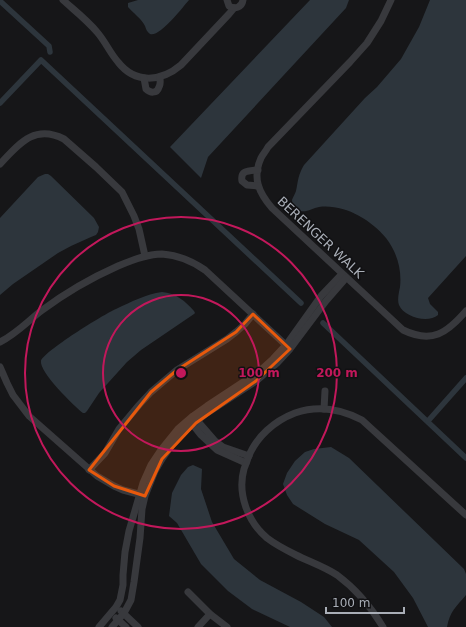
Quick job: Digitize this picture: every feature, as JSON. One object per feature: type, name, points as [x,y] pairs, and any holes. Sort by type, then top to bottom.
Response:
[{"type":"street","points":[[63,0],[72,3],[98,33],[122,67],[135,75],[144,78],[160,77],[174,71],[234,8],[241,5],[243,0]]},
{"type":"street","points":[[227,0],[229,6],[234,8]]},
{"type":"street","name":"BERENGER WALK","points":[[391,0],[381,21],[367,43],[268,147],[261,158],[257,178],[258,186],[264,199],[272,208],[403,330],[417,336],[431,336],[442,333],[456,323],[466,311]]},
{"type":"street","points":[[144,78],[146,89],[150,92],[154,92],[160,86],[160,77]]},
{"type":"street","points":[[0,164],[24,140],[44,130],[64,139],[122,192],[129,204],[139,229],[145,256]]},
{"type":"street","points":[[258,170],[247,171],[243,173],[241,177],[245,184],[258,186]]},
{"type":"street","points":[[0,342],[18,330],[46,307],[73,289],[108,270],[154,254],[172,255],[197,264],[288,347]]},
{"type":"street","points":[[99,627],[116,607],[122,593],[129,531],[142,495],[162,459],[193,421],[256,381],[277,363],[344,276]]},
{"type":"street","points":[[89,470],[104,453],[120,429],[139,405],[151,392],[177,370],[231,336],[245,324],[253,314]]},
{"type":"street","points":[[0,367],[13,395],[29,416],[101,479],[123,490],[142,495]]},
{"type":"street","points":[[324,391],[324,409]]},
{"type":"street","points":[[383,627],[367,603],[347,583],[324,567],[273,543],[259,530],[249,515],[243,497],[242,478],[250,451],[262,435],[277,422],[295,413],[324,409],[344,412],[362,420],[466,515]]},
{"type":"street","points":[[193,421],[219,444],[247,460]]},
{"type":"street","points":[[112,627],[124,614],[131,600],[140,538],[142,495]]},
{"type":"street","points":[[188,592],[210,614],[227,627]]},
{"type":"street","points":[[116,607],[138,627]]},
{"type":"street","points":[[111,614],[126,627]]},
{"type":"street","points":[[198,627],[210,614]]},
{"type":"highlighted area","points":[[253,314],[290,349],[256,381],[196,423],[162,459],[145,496],[114,486],[89,470],[151,392],[177,370],[236,332]]},
{"type":"shaded area","points":[[138,0],[189,0],[165,27],[154,34],[150,34],[142,21],[128,7],[128,3]]},
{"type":"shaded area","points":[[310,0],[349,0],[346,8],[208,157],[201,178],[170,147]]},
{"type":"shaded area","points":[[430,0],[466,0],[466,256],[428,298],[430,304],[438,312],[438,315],[434,318],[423,319],[406,313],[398,303],[400,274],[398,261],[390,243],[380,231],[364,219],[347,210],[319,207],[301,211],[295,207],[292,200],[296,191],[299,175],[304,165],[401,59],[419,27]]},
{"type":"shaded area","points":[[45,174],[51,176],[94,218],[99,227],[98,232],[96,235],[58,253],[13,284],[0,295],[0,218],[38,177]]},
{"type":"shaded area","points":[[162,292],[172,294],[180,298],[195,313],[141,350],[127,362],[99,393],[87,411],[83,413],[65,396],[45,373],[41,361],[44,356],[62,342],[109,312],[139,299]]},
{"type":"shaded area","points":[[331,447],[349,458],[464,569],[466,574],[466,595],[456,606],[447,627],[428,627],[413,598],[394,572],[359,540],[325,524],[293,504],[287,495],[283,484],[287,473],[295,461],[305,452],[314,449]]},
{"type":"shaded area","points":[[193,465],[202,469],[201,489],[212,522],[234,559],[260,580],[301,602],[324,617],[332,627],[290,627],[252,609],[228,591],[201,564],[177,523],[169,516],[172,493],[181,475],[188,467]]},
{"type":"waterway","points":[[0,1],[49,46],[50,52]]},
{"type":"waterway","points":[[0,103],[41,60],[301,303]]},
{"type":"waterway","points":[[323,323],[466,458]]},
{"type":"waterway","points":[[428,421],[466,378]]}]
